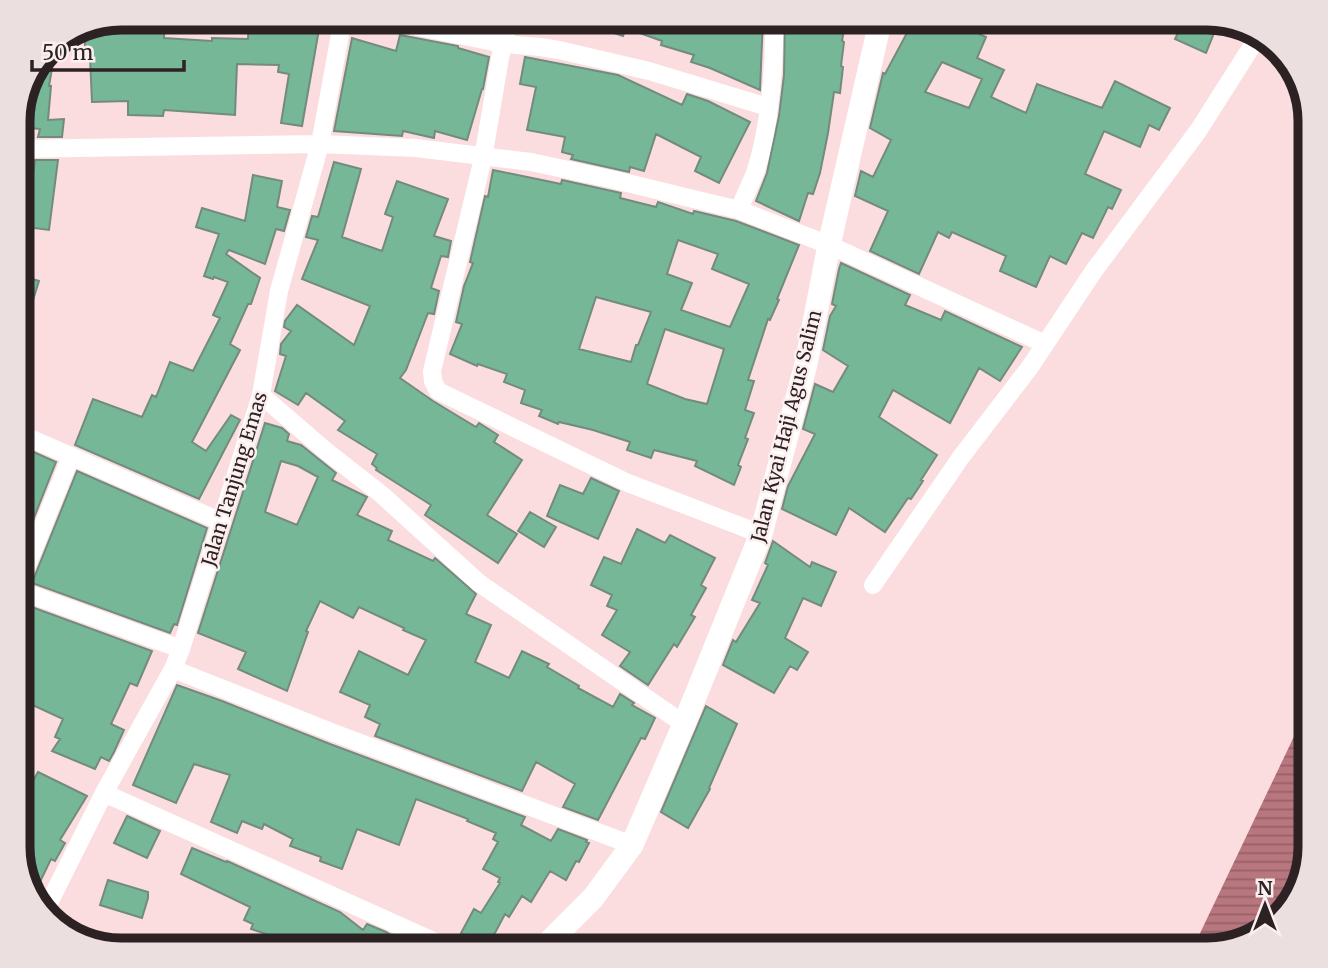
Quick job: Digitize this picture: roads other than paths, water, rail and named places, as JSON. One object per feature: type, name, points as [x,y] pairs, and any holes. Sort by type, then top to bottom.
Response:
[{"type":"street","name":"Jalan Tanjung Emas","points":[[49,903],[104,793],[173,669],[181,649],[261,395],[279,291],[320,144],[341,30]]},
{"type":"street","points":[[433,30],[504,44],[550,48],[649,71],[768,107]]},
{"type":"street","points":[[507,30],[483,158],[432,371],[435,387],[438,391],[628,483],[761,534]]},
{"type":"street","points":[[739,210],[756,168],[768,107],[772,83],[774,30]]},
{"type":"street","name":"Jalan Kyai Haji Agus Salim","points":[[553,938],[593,898],[632,845],[761,534],[806,365],[829,245],[878,30]]},
{"type":"street","points":[[873,585],[961,457],[1045,344],[1093,272],[1198,131],[1254,43]]},
{"type":"street","points":[[30,149],[320,144],[416,148],[531,162],[739,210],[829,245],[1045,344]]},
{"type":"street","points":[[261,395],[381,494],[479,583],[684,724]]},
{"type":"street","points":[[30,438],[222,522]]},
{"type":"street","points":[[30,559],[71,456]]},
{"type":"street","points":[[30,593],[181,649]]},
{"type":"street","points":[[173,669],[334,733],[632,845]]},
{"type":"street","points":[[104,793],[426,938]]}]
